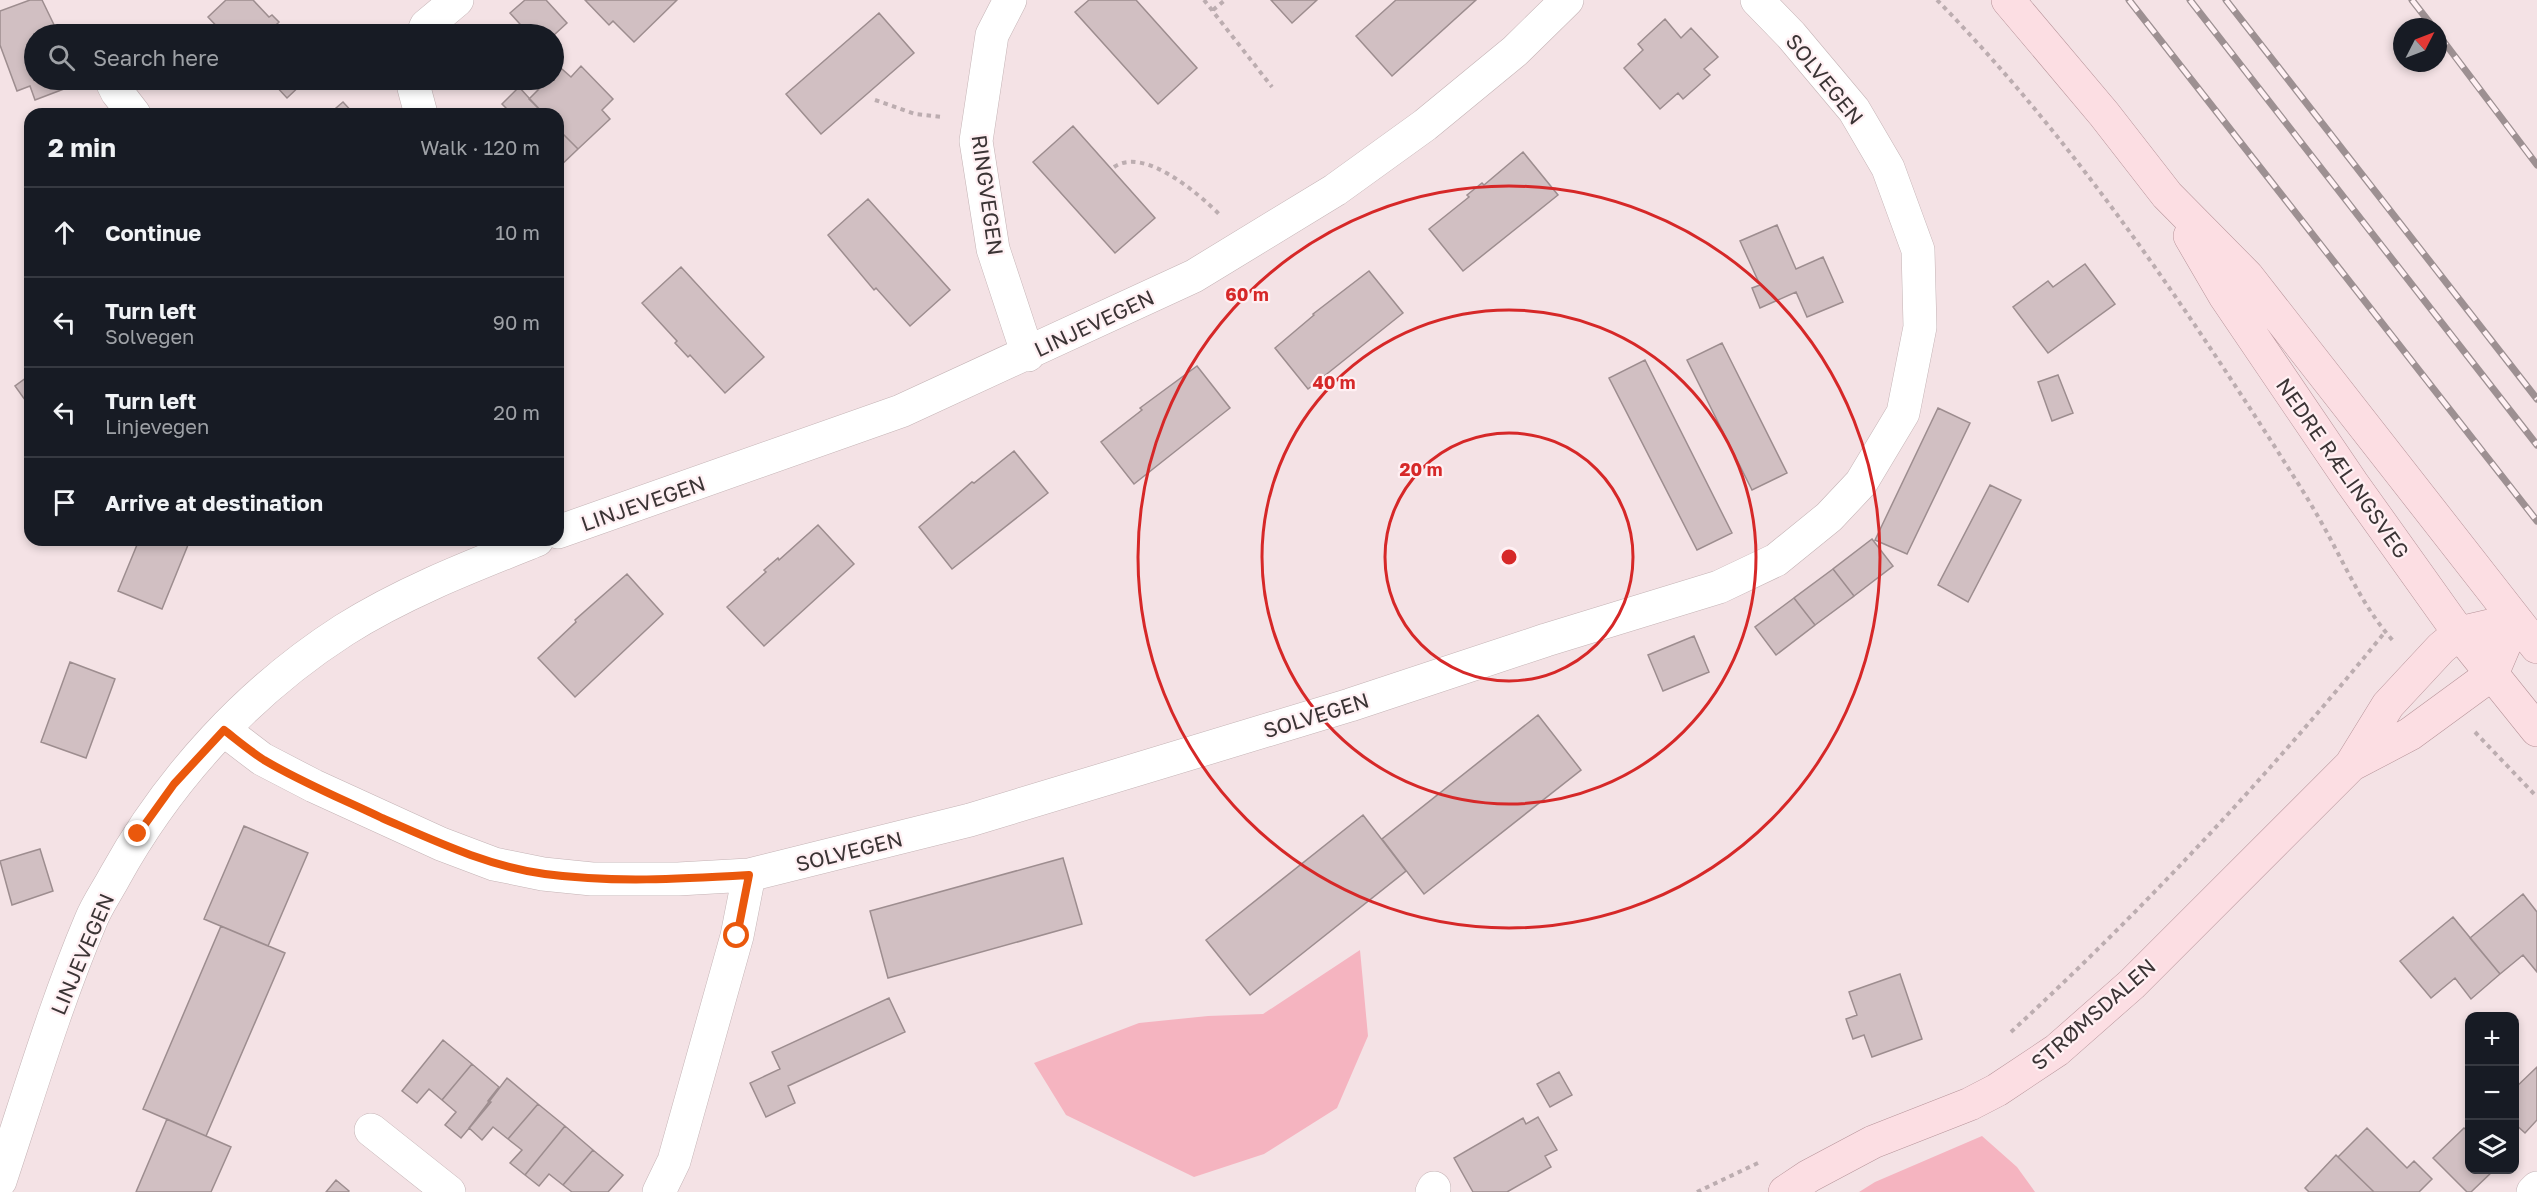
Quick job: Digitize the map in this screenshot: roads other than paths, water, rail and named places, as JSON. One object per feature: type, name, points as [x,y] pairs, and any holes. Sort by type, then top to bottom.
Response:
[{"type":"main road","name":"NEDRE RÆLINGSVEG","points":[[2007,0],[2104,114],[2167,195],[2247,276],[2537,647]]},
{"type":"main road","name":"NEDRE RÆLINGSVEG","points":[[2167,195],[2231,305],[2352,483],[2459,633],[2537,730]]},
{"type":"main road","points":[[2459,633],[2516,620]]},
{"type":"main road","name":"STRØMSDALEN","points":[[2351,765],[2410,734],[2492,674],[2516,620]]},
{"type":"main road","name":"STRØMSDALEN","points":[[1785,1192],[1809,1176],[1873,1142],[1988,1095],[2057,1050],[2133,984],[2351,765],[2388,705],[2409,681],[2459,633]]},
{"type":"street","points":[[428,24],[457,0]]},
{"type":"street","name":"RINGVEGEN","points":[[1010,0],[992,35],[976,141],[993,249],[1028,355]]},
{"type":"street","name":"LINJEVEGEN","points":[[564,530],[901,411],[1028,355],[1194,276],[1335,190],[1425,125],[1515,51],[1567,0]]},
{"type":"street","name":"SOLVEGEN","points":[[224,730],[262,759],[314,786],[441,844],[494,864],[543,874],[592,879],[764,880],[1350,705],[1546,640],[1719,587],[1776,560],[1829,517],[1861,483],[1903,413],[1920,327],[1918,250],[1888,168],[1854,110],[1791,35],[1757,0]]},
{"type":"street","points":[[116,90],[129,108]]},
{"type":"street","points":[[415,90],[419,108]]},
{"type":"street","name":"LINJEVEGEN","points":[[0,1181],[57,1011],[92,918],[138,834],[174,784],[274,681],[345,630],[442,578],[522,546]]},
{"type":"street","points":[[659,1192],[674,1161],[737,936],[764,880]]},
{"type":"street","points":[[371,1130],[449,1192]]},
{"type":"street","points":[[2533,1192],[2537,1188]]},
{"type":"railway","points":[[2129,0],[2537,521]]},
{"type":"railway","points":[[2190,0],[2537,445]]},
{"type":"railway","points":[[2226,0],[2537,399]]},
{"type":"railway","points":[[2412,0],[2426,18]]},
{"type":"railway","points":[[2447,46],[2537,165]]}]
